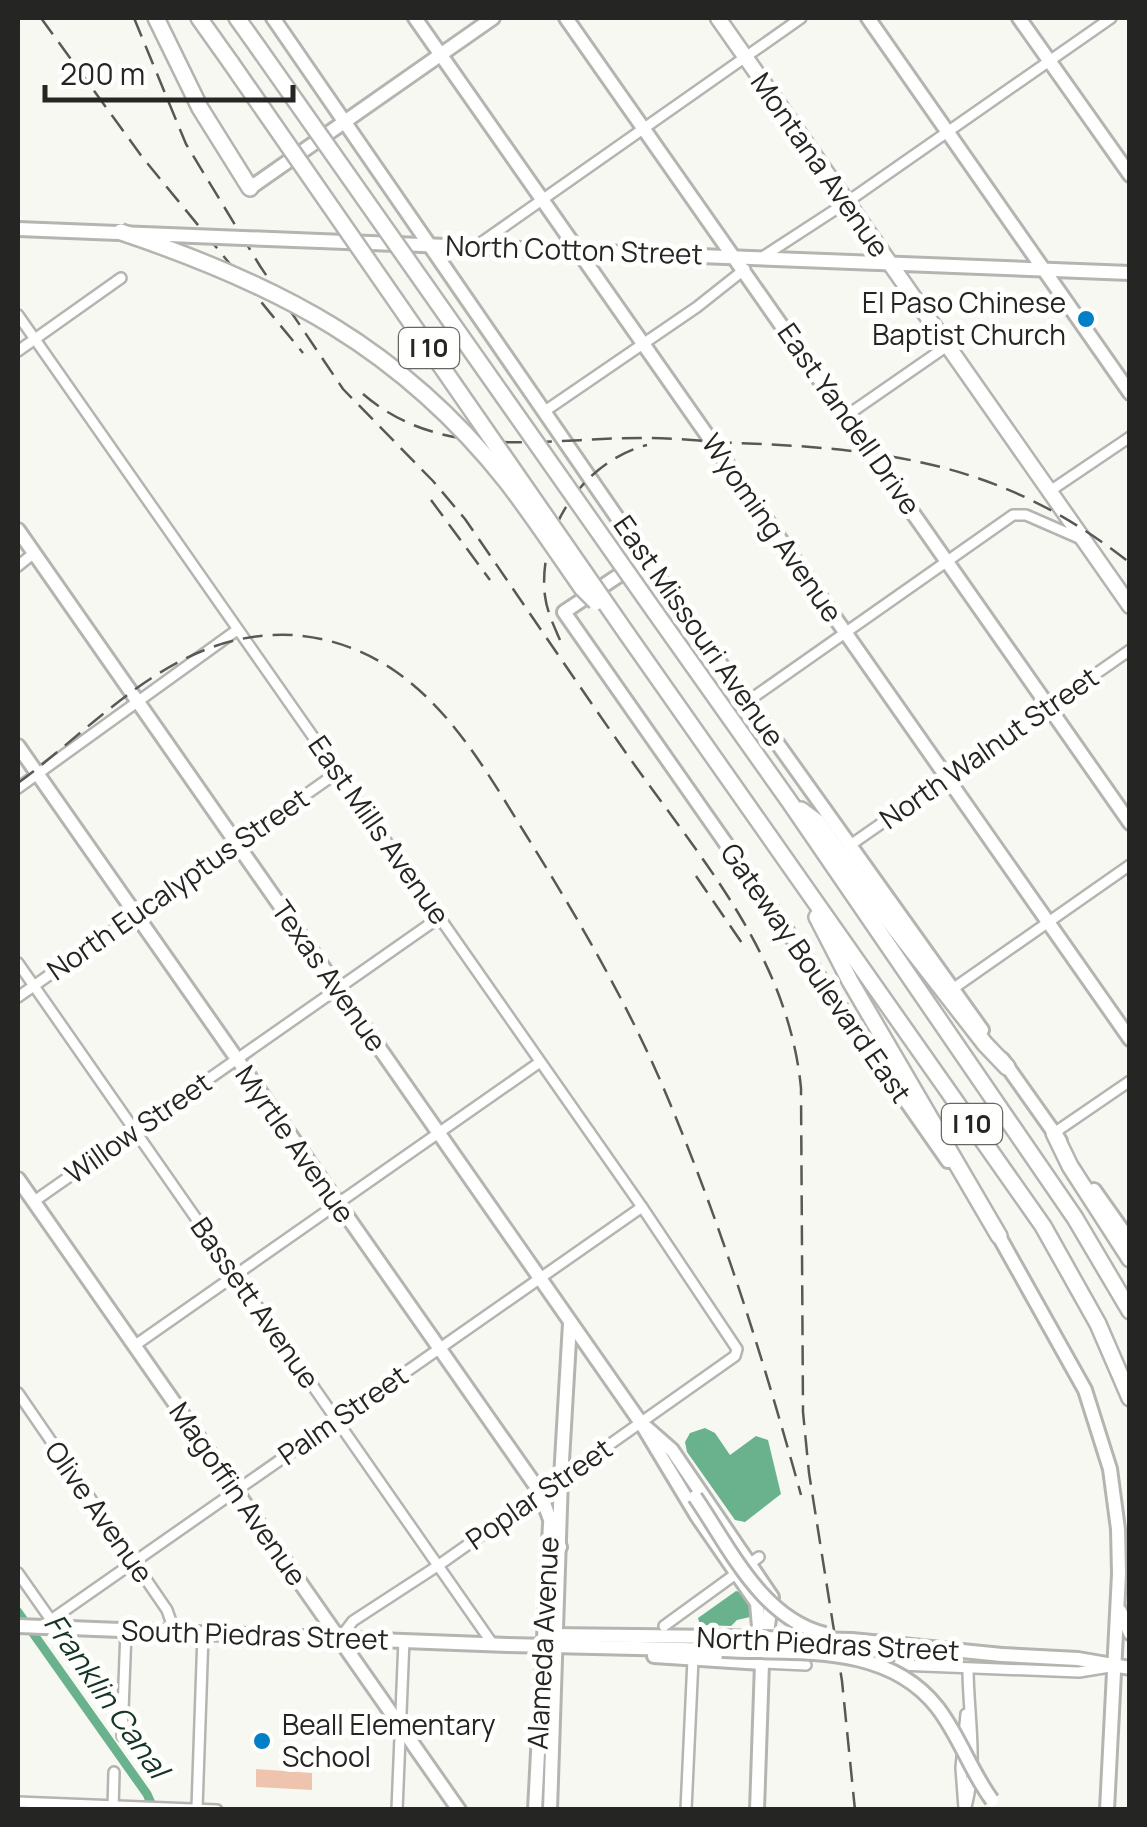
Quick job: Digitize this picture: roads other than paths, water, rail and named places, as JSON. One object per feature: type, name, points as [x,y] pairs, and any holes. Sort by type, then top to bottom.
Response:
[{"type":"highway","points":[[156,18],[200,108],[250,188]]},
{"type":"highway","name":"I 10","points":[[199,18],[1042,1226],[1098,1324],[1130,1398]]},
{"type":"highway","name":"I 10","points":[[237,18],[789,801],[1076,1218],[1130,1311]]},
{"type":"highway","points":[[121,232],[263,285],[319,315],[392,368],[433,402],[492,464],[582,588],[627,634]]},
{"type":"highway","points":[[789,801],[817,822],[985,1044],[1008,1067]]},
{"type":"highway","points":[[790,865],[850,981],[1000,1236]]},
{"type":"highway","points":[[1054,1133],[1070,1166],[1130,1260]]},
{"type":"main road","name":"East Missouri Avenue","points":[[273,18],[645,558],[1130,1241]]},
{"type":"main road","name":"Wyoming Avenue","points":[[414,18],[1130,1039]]},
{"type":"main road","points":[[250,188],[494,18]]},
{"type":"main road","name":"East Yandell Drive","points":[[566,18],[1130,823]]},
{"type":"main road","name":"Montana Avenue","points":[[718,18],[1130,606]]},
{"type":"main road","points":[[868,18],[1130,393]]},
{"type":"main road","points":[[1019,18],[1130,175]]},
{"type":"main road","name":"North Cotton Street","points":[[18,228],[1130,273]]},
{"type":"main road","points":[[454,278],[454,262],[475,246]]},
{"type":"main road","points":[[745,269],[764,256]]},
{"type":"main road","name":"Texas Avenue","points":[[18,530],[641,1423],[660,1459],[757,1603],[762,1663]]},
{"type":"main road","name":"Gateway Boulevard East","points":[[645,558],[564,612],[1000,1236],[1068,1355],[1095,1415],[1115,1500],[1119,1547],[1107,1810]]},
{"type":"main road","name":"Myrtle Avenue","points":[[18,746],[540,1492],[560,1547]]},
{"type":"main road","name":"Magoffin Avenue","points":[[18,1180],[458,1810]]},
{"type":"main road","name":"Alameda Avenue","points":[[534,1810],[560,1547],[570,1323]]},
{"type":"main road","points":[[641,1423],[758,1590],[775,1608],[806,1628],[852,1640]]},
{"type":"main road","name":"Texas Avenue","points":[[641,1423],[672,1450],[755,1560],[773,1602],[762,1663]]},
{"type":"main road","name":"Alameda Avenue","points":[[550,1810],[551,1516],[561,1478]]},
{"type":"main road","points":[[1118,1604],[1130,1633]]},
{"type":"main road","name":"South Piedras Street","points":[[18,1626],[47,1624],[202,1634],[492,1643],[550,1640]]},
{"type":"main road","name":"North Piedras Street","points":[[550,1640],[852,1640],[1130,1668]]},
{"type":"main road","name":"North Piedras Street","points":[[550,1640],[585,1652],[762,1663]]},
{"type":"main road","name":"North Piedras Street","points":[[722,1643],[849,1656],[902,1675],[938,1708],[997,1805]]},
{"type":"main road","points":[[756,1810],[762,1663]]},
{"type":"street","points":[[475,246],[801,18]]},
{"type":"street","points":[[764,256],[1110,18]]},
{"type":"street","points":[[545,411],[745,269]]},
{"type":"street","points":[[18,351],[121,278]]},
{"type":"street","name":"East Mills Avenue","points":[[18,315],[737,1348]]},
{"type":"street","points":[[846,416],[948,346]]},
{"type":"street","points":[[1050,491],[1130,436]]},
{"type":"street","points":[[748,702],[1018,514],[1084,540]]},
{"type":"street","points":[[18,566],[34,553]]},
{"type":"street","points":[[18,788],[237,630]]},
{"type":"street","name":"North Walnut Street","points":[[850,846],[1130,650]]},
{"type":"street","name":"North Eucalyptus Street","points":[[18,997],[338,772]]},
{"type":"street","points":[[954,988],[1130,866]]},
{"type":"street","name":"Willow Street","points":[[33,1202],[440,917]]},
{"type":"street","name":"Bassett Avenue","points":[[18,963],[492,1643]]},
{"type":"street","points":[[134,1346],[540,1062]]},
{"type":"street","points":[[1054,1133],[1130,1080]]},
{"type":"street","name":"Palm Street","points":[[47,1624],[642,1207]]},
{"type":"street","name":"Poplar Street","points":[[340,1638],[353,1621],[641,1423],[735,1356],[737,1348]]},
{"type":"street","name":"Olive Avenue","points":[[18,1393],[173,1620],[176,1632]]},
{"type":"street","points":[[664,1626],[755,1560]]},
{"type":"street","points":[[18,1573],[47,1624]]},
{"type":"street","points":[[122,1736],[126,1630]]},
{"type":"street","points":[[197,1808],[202,1634]]},
{"type":"street","points":[[397,1810],[404,1640]]},
{"type":"street","points":[[686,1810],[693,1660]]},
{"type":"street","name":"North Piedras Street","points":[[762,1663],[806,1665]]},
{"type":"street","name":"North Piedras Street","points":[[898,1665],[1079,1672],[1113,1667]]},
{"type":"street","points":[[965,1810],[962,1762],[968,1669]]},
{"type":"street","points":[[113,1808],[114,1772]]},
{"type":"street","points":[[18,1802],[217,1810]]},
{"type":"waterway","name":"Franklin Canal","points":[[18,1612],[147,1794],[154,1810]]},
{"type":"railway","points":[[41,18],[143,158],[303,353]]},
{"type":"railway","points":[[134,18],[186,144],[260,266],[343,389],[465,519],[710,870],[759,951],[779,994],[793,1040],[801,1088],[803,1412],[842,1681],[855,1810]]},
{"type":"railway","points":[[363,394],[394,416],[428,430],[463,438],[499,442],[670,439],[794,446],[847,450],[945,468],[1038,503],[1130,563]]},
{"type":"railway","points":[[560,640],[545,596],[545,571],[557,523],[585,482],[603,466],[647,445]]},
{"type":"railway","points":[[431,500],[490,580]]},
{"type":"railway","points":[[18,783],[167,668],[236,640],[290,635],[338,643],[367,655],[416,687],[469,746],[498,791],[585,932],[638,1033],[689,1149],[725,1247],[801,1495]]},
{"type":"railway","points":[[696,876],[744,946]]},
{"type":"place","name":"El Paso Chinese Baptist Church","points":[[1086,319]]},
{"type":"place","name":"Beall Elementary School","points":[[262,1741]]}]
